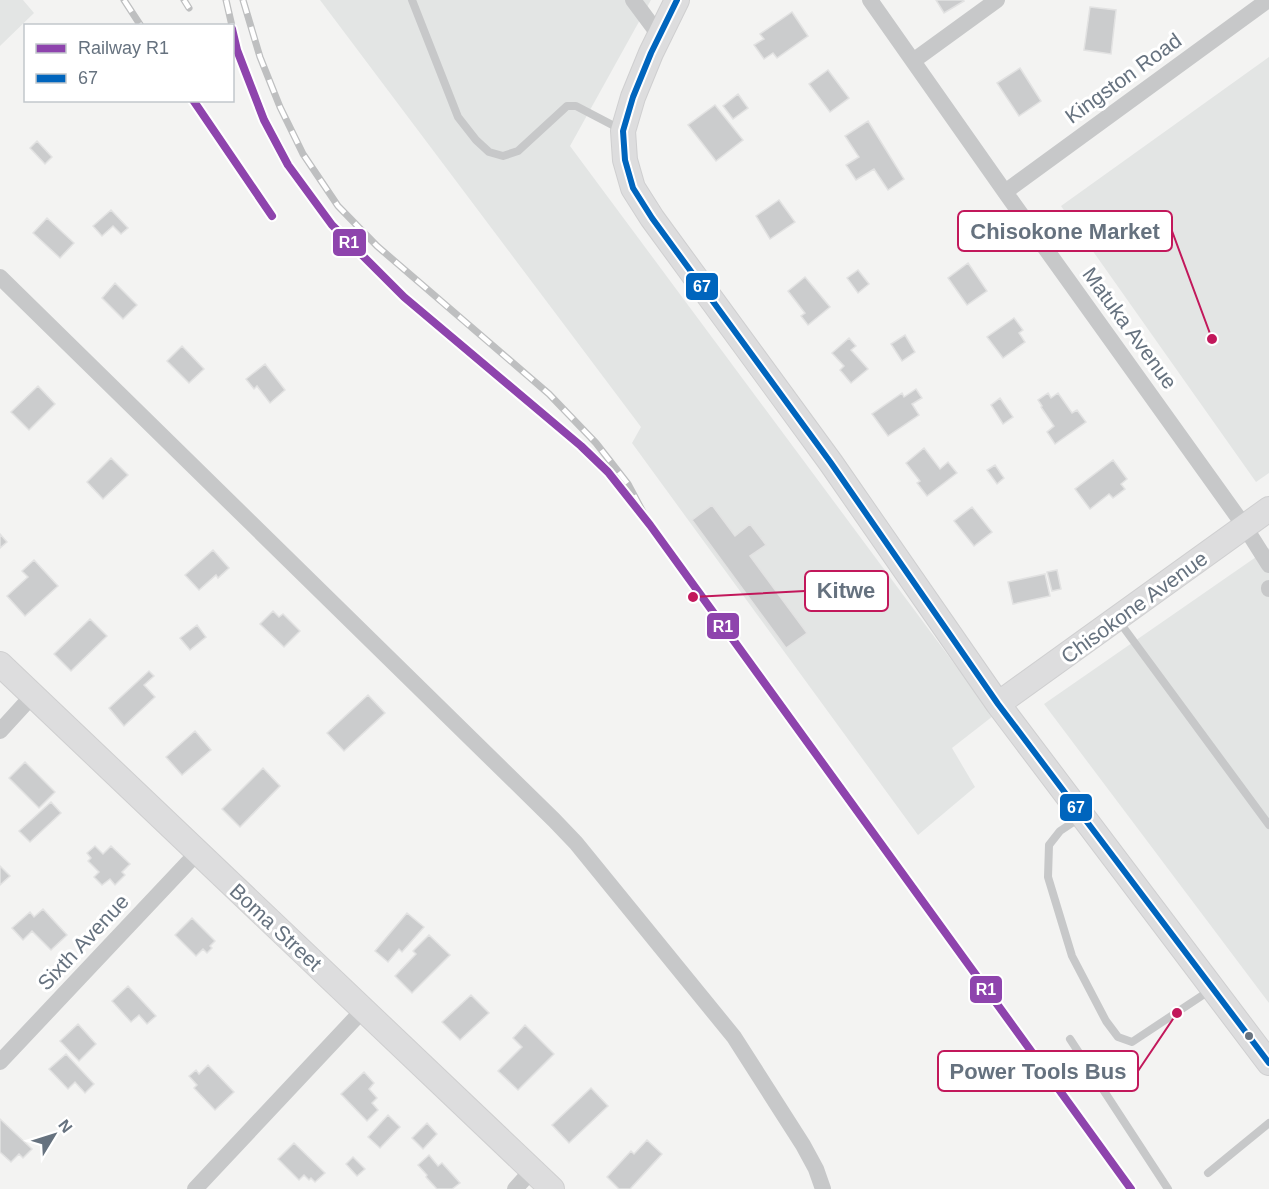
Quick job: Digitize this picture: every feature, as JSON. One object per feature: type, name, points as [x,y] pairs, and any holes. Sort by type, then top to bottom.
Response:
[{"type":"main road","points":[[677,0],[659,35],[633,97],[623,131],[625,160],[633,188],[652,218],[831,463],[998,704],[1269,1063]]},
{"type":"main road","name":"Chisokone Avenue","points":[[998,704],[1269,509]]},
{"type":"main road","name":"Boma Street","points":[[0,664],[552,1189]]},
{"type":"street","points":[[633,0],[659,35]]},
{"type":"street","name":"Matuka Avenue","points":[[870,0],[1245,527],[1269,565]]},
{"type":"street","points":[[913,61],[997,0]]},
{"type":"street","name":"Kingston Road","points":[[1005,192],[1268,0]]},
{"type":"street","points":[[0,277],[576,843],[734,1037],[803,1145],[824,1189]]},
{"type":"street","points":[[0,731],[33,695]]},
{"type":"street","name":"Sixth Avenue","points":[[0,1062],[197,853]]},
{"type":"street","points":[[195,1189],[363,1010]]},
{"type":"street","points":[[515,1189],[532,1170]]},
{"type":"lane","points":[[412,0],[458,117],[489,152],[503,156],[518,151],[567,106],[576,106],[623,131]]},
{"type":"lane","points":[[1117,619],[1269,825]]},
{"type":"lane","points":[[1082,816],[1060,831],[1049,845],[1048,877],[1072,956],[1106,1021],[1118,1036],[1132,1042],[1213,988]]},
{"type":"lane","points":[[1070,1040],[1168,1189]]},
{"type":"lane","points":[[1208,1173],[1269,1123]]},
{"type":"shaded area","points":[[0,0],[23,0],[34,13],[0,46]]},
{"type":"shaded area","points":[[320,0],[651,0],[570,146],[993,716],[952,748],[975,787],[918,835],[632,443],[641,427]]},
{"type":"shaded area","points":[[1269,57],[1269,473],[1256,482],[1061,206]]},
{"type":"shaded area","points":[[1269,548],[1269,1003],[1044,704]]},
{"type":"building","points":[[936,0],[963,0],[964,1],[944,13]]},
{"type":"building","points":[[1090,7],[1116,10],[1111,54],[1084,50]]},
{"type":"building","points":[[792,12],[808,36],[777,58],[773,53],[764,59],[754,45],[764,39],[760,34]]},
{"type":"building","points":[[1020,68],[1041,101],[1019,116],[997,83]]},
{"type":"building","points":[[828,70],[849,98],[830,112],[809,84]]},
{"type":"building","points":[[738,94],[748,108],[733,119],[723,106]]},
{"type":"building","points":[[715,105],[743,140],[716,161],[688,125]]},
{"type":"building","points":[[868,121],[904,179],[888,190],[874,169],[856,180],[846,165],[859,157],[845,136]]},
{"type":"building","points":[[37,141],[52,157],[45,164],[30,148]]},
{"type":"building","points":[[779,200],[795,222],[770,239],[756,216]]},
{"type":"building","points":[[111,210],[128,228],[121,234],[113,226],[102,236],[93,226]]},
{"type":"building","points":[[47,218],[74,243],[60,258],[33,233]]},
{"type":"building","points":[[968,263],[987,291],[967,305],[948,278]]},
{"type":"building","points":[[858,270],[869,284],[858,293],[847,278]]},
{"type":"building","points":[[805,277],[830,307],[808,325],[801,316],[805,313],[788,291]]},
{"type":"building","points":[[115,283],[137,305],[123,319],[102,298]]},
{"type":"building","points":[[1014,318],[1023,330],[1019,333],[1025,342],[1003,358],[987,337]]},
{"type":"building","points":[[905,335],[915,352],[902,361],[891,344]]},
{"type":"building","points":[[849,338],[856,346],[851,350],[868,369],[851,383],[840,370],[844,366],[832,353]]},
{"type":"building","points":[[182,346],[204,369],[189,383],[167,361]]},
{"type":"building","points":[[265,364],[285,390],[270,403],[257,386],[254,389],[246,379]]},
{"type":"building","points":[[38,386],[55,404],[29,430],[11,412]]},
{"type":"building","points":[[916,389],[922,398],[912,404],[919,415],[888,436],[872,414],[902,393],[904,397]]},
{"type":"building","points":[[1048,393],[1051,398],[1058,393],[1072,413],[1077,410],[1086,422],[1055,444],[1047,432],[1054,426],[1038,400]]},
{"type":"building","points":[[1000,398],[1013,417],[1003,424],[991,405]]},
{"type":"building","points":[[924,448],[940,469],[948,462],[957,473],[927,496],[917,483],[920,481],[906,463]]},
{"type":"building","points":[[111,458],[128,475],[103,499],[87,482]]},
{"type":"building","points":[[1113,460],[1127,479],[1121,484],[1125,489],[1113,498],[1109,494],[1090,509],[1075,489]]},
{"type":"building","points":[[995,465],[1004,478],[997,484],[987,470]]},
{"type":"building","points":[[712,505],[735,536],[750,524],[766,545],[750,556],[807,633],[786,648],[692,520]]},
{"type":"building","points":[[972,507],[992,532],[974,546],[954,521]]},
{"type":"building","points":[[0,534],[7,542],[0,548]]},
{"type":"building","points":[[213,550],[229,568],[218,578],[216,575],[199,590],[185,575]]},
{"type":"building","points":[[34,560],[58,586],[25,616],[7,596],[28,577],[22,571]]},
{"type":"building","points":[[1057,570],[1061,589],[1052,591],[1047,572]]},
{"type":"building","points":[[1045,574],[1050,596],[1013,604],[1008,582]]},
{"type":"building","points":[[273,611],[279,617],[283,614],[300,631],[284,647],[260,624]]},
{"type":"building","points":[[90,619],[107,636],[71,671],[54,654]]},
{"type":"building","points":[[197,625],[206,637],[190,650],[180,638]]},
{"type":"building","points":[[149,671],[154,676],[144,685],[155,697],[124,726],[109,708]]},
{"type":"building","points":[[368,695],[385,713],[344,751],[327,733]]},
{"type":"building","points":[[195,731],[211,750],[182,775],[166,757]]},
{"type":"building","points":[[25,762],[55,792],[39,808],[9,778]]},
{"type":"building","points":[[263,768],[280,786],[240,827],[222,809]]},
{"type":"building","points":[[51,802],[61,813],[30,842],[19,831]]},
{"type":"building","points":[[95,846],[103,854],[111,846],[130,864],[122,872],[125,875],[115,885],[110,879],[102,885],[94,877],[99,872],[88,861],[91,858],[87,853]]},
{"type":"building","points":[[0,866],[10,876],[0,885]]},
{"type":"building","points":[[43,909],[67,935],[51,950],[32,931],[23,940],[12,928],[30,912],[34,917]]},
{"type":"building","points":[[407,913],[424,927],[402,952],[399,949],[388,962],[375,951]]},
{"type":"building","points":[[192,918],[215,941],[207,953],[203,949],[196,956],[175,935]]},
{"type":"building","points":[[429,935],[450,955],[412,993],[395,976],[416,954],[413,951]]},
{"type":"building","points":[[128,986],[156,1016],[147,1024],[139,1015],[131,1022],[112,1001]]},
{"type":"building","points":[[471,995],[489,1013],[460,1040],[442,1022]]},
{"type":"building","points":[[78,1024],[96,1044],[79,1061],[60,1041]]},
{"type":"building","points":[[525,1025],[554,1054],[518,1090],[498,1071],[522,1047],[513,1038]]},
{"type":"building","points":[[66,1054],[94,1084],[85,1093],[75,1082],[68,1089],[49,1069]]},
{"type":"building","points":[[208,1065],[234,1092],[215,1110],[194,1088],[197,1085],[189,1076],[196,1070],[199,1074]]},
{"type":"building","points":[[364,1072],[374,1083],[369,1089],[377,1098],[372,1103],[378,1110],[367,1121],[341,1094]]},
{"type":"building","points":[[591,1088],[608,1106],[569,1143],[552,1125]]},
{"type":"building","points":[[388,1115],[400,1127],[380,1148],[368,1137]]},
{"type":"building","points":[[0,1119],[32,1149],[23,1158],[19,1154],[11,1162],[0,1152]]},
{"type":"building","points":[[427,1123],[437,1134],[423,1149],[412,1138]]},
{"type":"building","points":[[647,1140],[662,1154],[630,1189],[619,1189],[607,1177],[631,1151],[634,1154]]},
{"type":"building","points":[[294,1143],[325,1173],[315,1182],[304,1175],[299,1180],[278,1159]]},
{"type":"building","points":[[429,1155],[438,1166],[442,1163],[460,1183],[452,1189],[437,1189],[418,1165]]},
{"type":"building","points":[[353,1157],[365,1169],[357,1176],[346,1164]]},
{"type":"railway","points":[[124,0],[140,24]]},
{"type":"railway","points":[[184,0],[189,8]]},
{"type":"railway","points":[[226,0],[232,24]]},
{"type":"railway","points":[[243,0],[260,57],[280,107],[303,154],[338,206],[377,246],[549,394],[596,443],[628,484],[650,525]]},
{"type":"railway","points":[[234,35],[256,99],[288,165]]},
{"type":"railway","points":[[194,102],[272,216]]},
{"type":"rail line","name":"R1","points":[[234,37],[264,120],[288,165],[332,225],[404,297],[581,446],[608,472],[650,525],[1131,1189]]},
{"type":"rail line","name":"R1","points":[[194,102],[272,216]]},
{"type":"transit line","name":"67","points":[[677,0],[651,53],[633,97],[623,131],[625,160],[633,188],[652,218],[831,463],[998,704],[1269,1063]]},
{"type":"place","name":"Chisokone Market","points":[[1212,339]]},
{"type":"place","name":"Kitwe","points":[[693,597]]},
{"type":"place","name":"Power Tools Bus","points":[[1177,1013]]}]
